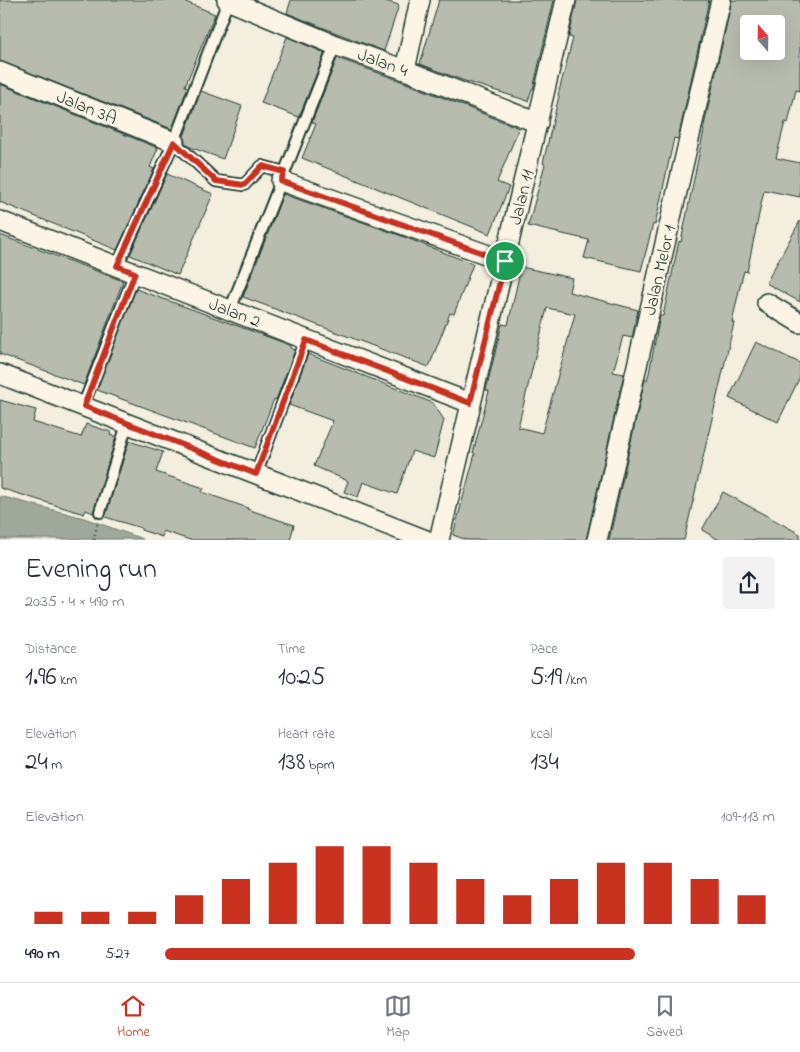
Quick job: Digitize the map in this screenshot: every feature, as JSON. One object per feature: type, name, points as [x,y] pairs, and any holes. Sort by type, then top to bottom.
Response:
[{"type":"street","name":"Jalan 4","points":[[228,0],[266,8],[335,45],[405,70],[538,124]]},
{"type":"street","points":[[405,70],[420,0]]},
{"type":"street","name":"Jalan 11","points":[[439,540],[566,0]]},
{"type":"street","name":"Jalan Melor 1","points":[[597,540],[721,0]]},
{"type":"street","name":"Jalan 3A","points":[[0,72],[174,142]]},
{"type":"street","points":[[282,176],[505,261]]},
{"type":"street","name":"Jalan 2","points":[[0,221],[470,403]]},
{"type":"street","points":[[767,303],[800,323]]},
{"type":"street","points":[[0,374],[426,540]]},
{"type":"lane","points":[[117,266],[174,142],[228,0]]},
{"type":"lane","points":[[230,310],[335,45]]},
{"type":"lane","points":[[174,142],[216,181],[244,185],[262,166],[282,176]]},
{"type":"lane","points":[[84,406],[135,273]]},
{"type":"lane","points":[[256,474],[306,340]]},
{"type":"lane","points":[[100,512],[127,424]]},
{"type":"shaded area","points":[[0,496],[84,518],[143,539],[0,539]]},
{"type":"building","points":[[0,0],[181,0],[215,14],[185,86],[188,87],[172,129],[0,61]]},
{"type":"building","points":[[291,0],[382,0],[399,5],[384,51],[287,13]]},
{"type":"building","points":[[439,0],[554,0],[533,89],[528,101],[462,80],[420,64]]},
{"type":"building","points":[[577,0],[709,0],[678,139],[674,138],[655,225],[653,224],[641,271],[584,258],[589,240],[528,226],[545,164],[543,163],[558,95],[573,38],[569,37]]},
{"type":"building","points":[[732,0],[800,0],[800,91],[796,90],[788,123],[785,122],[776,158],[800,163],[800,197],[764,190],[747,272],[744,271],[741,282],[732,322],[734,323],[684,540],[609,540],[645,379],[647,380],[649,373],[660,316],[663,316],[679,241],[681,242]]},
{"type":"building","points":[[287,37],[325,53],[299,117],[261,103]]},
{"type":"building","points":[[337,58],[401,81],[519,128],[497,182],[509,187],[490,234],[302,158],[316,124],[312,122]]},
{"type":"building","points":[[0,84],[158,148],[150,167],[154,169],[117,250],[0,202]]},
{"type":"building","points":[[201,91],[242,106],[223,159],[190,147],[185,143],[184,136]]},
{"type":"building","points":[[167,174],[213,194],[178,275],[130,255]]},
{"type":"building","points":[[283,194],[399,235],[473,264],[454,314],[450,313],[429,367],[243,297]]},
{"type":"building","points":[[800,221],[800,302],[766,283]]},
{"type":"building","points":[[0,235],[123,281],[84,385],[0,354]]},
{"type":"building","points":[[521,267],[572,278],[569,292],[638,310],[632,338],[623,336],[613,372],[624,374],[586,540],[467,540],[453,535],[475,454],[473,453],[489,391],[486,390],[502,324],[508,325]],"holes":[[[547,308],[575,314],[542,433],[518,427]]]},
{"type":"building","points":[[136,289],[290,345],[295,350],[255,448],[97,390]]},
{"type":"building","points":[[756,342],[800,363],[800,377],[778,422],[729,398]]},
{"type":"building","points":[[308,354],[433,403],[444,420],[434,458],[412,451],[397,494],[363,482],[358,497],[344,492],[348,481],[314,466],[333,421],[289,405]]},
{"type":"building","points":[[0,400],[36,410],[33,422],[81,437],[86,424],[111,432],[110,435],[116,437],[93,513],[86,510],[84,514],[0,488]]},
{"type":"building","points":[[129,441],[163,452],[156,472],[204,488],[202,492],[294,525],[290,540],[190,540],[163,531],[162,537],[141,530],[141,528],[105,517]]},
{"type":"building","points":[[723,492],[800,534],[800,540],[719,540],[702,530]]},
{"type":"route","points":[[174,142],[216,181],[244,185],[262,166],[284,172],[281,181],[505,261],[470,403],[306,340],[256,474],[84,406],[135,273],[117,266],[174,142]]}]
